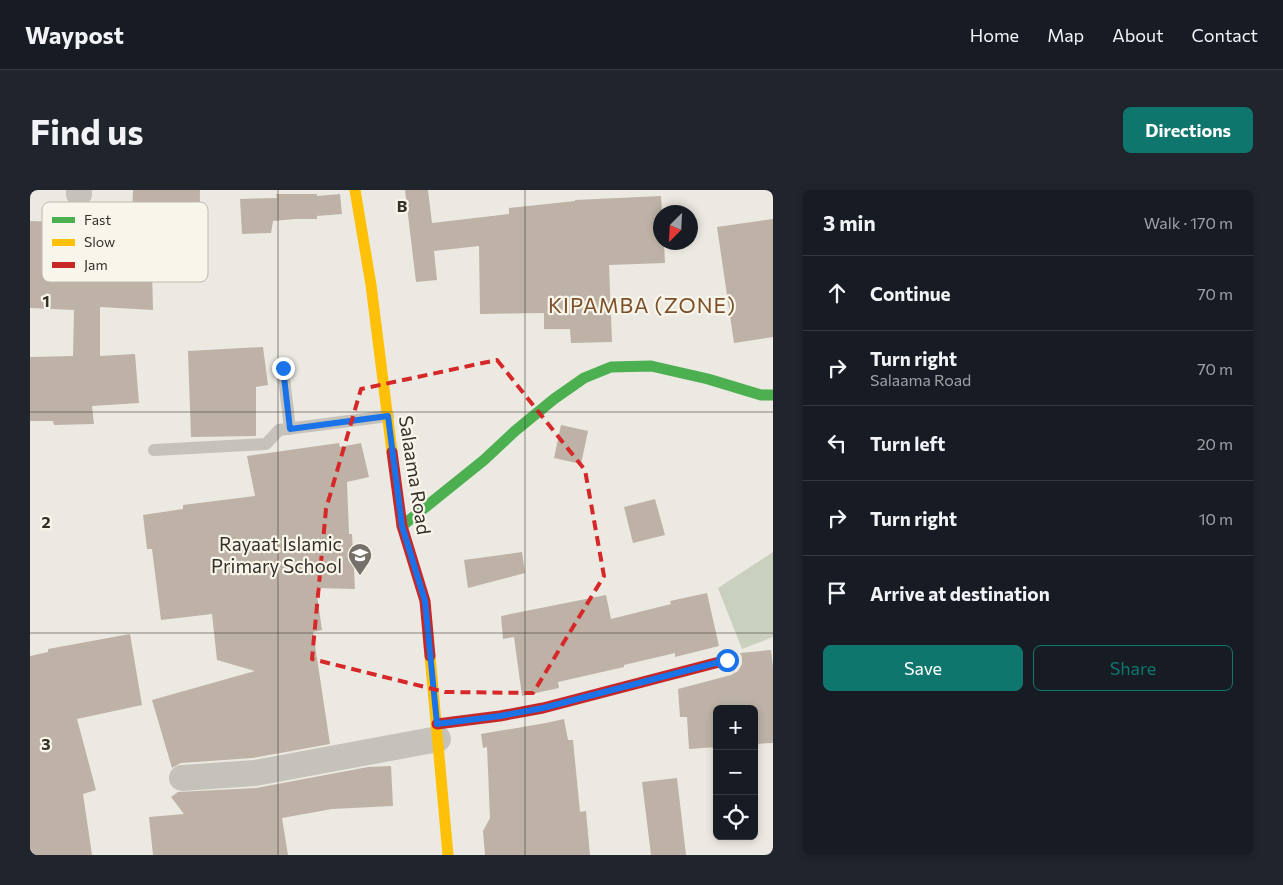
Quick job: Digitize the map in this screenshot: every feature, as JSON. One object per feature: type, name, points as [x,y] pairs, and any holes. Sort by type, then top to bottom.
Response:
[{"type":"street","name":"Salaama Road","points":[[355,190],[371,285],[402,526],[425,601],[448,855]]},
{"type":"street","points":[[402,526],[484,460],[554,399],[584,378],[611,367],[651,366],[761,394],[773,395]]},
{"type":"street","points":[[182,778],[255,773],[500,716],[543,708],[727,660]]},
{"type":"lane","points":[[283,368],[290,429]]},
{"type":"lane","points":[[154,450],[266,444],[279,430],[388,416]]},
{"type":"highlighted area","points":[[497,360],[585,470],[604,576],[533,693],[445,692],[312,659],[326,509],[361,389]]},
{"type":"green space","points":[[773,552],[773,637],[742,649],[718,588]]},
{"type":"building","points":[[133,190],[200,190],[200,202],[133,202]]},
{"type":"building","points":[[405,190],[428,190],[432,223],[509,214],[509,208],[575,200],[661,196],[662,205],[653,205],[653,250],[664,250],[665,263],[609,265],[612,342],[571,343],[570,329],[544,329],[544,313],[480,314],[479,246],[434,251],[437,280],[416,282]]},
{"type":"building","points":[[276,194],[317,194],[317,196],[340,194],[342,214],[317,216],[317,219],[273,221],[271,233],[242,234],[240,199],[277,198]]},
{"type":"building","points":[[773,219],[773,337],[734,343],[717,227]]},
{"type":"building","points":[[30,221],[42,221],[42,282],[152,282],[153,310],[100,307],[100,356],[135,354],[139,403],[92,406],[94,424],[54,425],[53,421],[30,421],[30,357],[73,356],[74,310],[30,308]]},
{"type":"building","points":[[263,347],[268,385],[256,387],[256,436],[191,437],[188,351]]},
{"type":"building","points":[[561,425],[588,431],[581,464],[554,458]]},
{"type":"building","points":[[339,443],[340,447],[361,443],[369,477],[347,482],[349,534],[352,534],[355,589],[316,588],[322,630],[313,632],[330,744],[253,758],[181,763],[172,768],[152,700],[255,671],[217,660],[212,614],[161,620],[152,549],[147,549],[143,515],[183,509],[183,505],[255,496],[247,456]]},
{"type":"building","points":[[655,499],[665,535],[633,543],[624,507]]},
{"type":"building","points":[[522,552],[525,573],[468,588],[464,560]]},
{"type":"building","points":[[707,593],[719,646],[675,657],[675,653],[624,665],[624,667],[558,682],[559,688],[522,696],[514,637],[503,639],[501,616],[606,595],[611,619],[671,604],[670,601]]},
{"type":"building","points":[[130,634],[142,705],[77,719],[96,790],[83,794],[92,855],[30,855],[30,656],[48,652],[48,649]]},
{"type":"building","points":[[771,650],[773,667],[773,743],[758,744],[758,705],[713,705],[713,747],[689,749],[687,717],[680,717],[678,689],[731,675],[738,671],[742,664],[740,653]]},
{"type":"building","points":[[564,719],[568,740],[573,740],[580,812],[586,811],[590,855],[485,855],[483,831],[490,818],[487,747],[483,748],[481,734]]},
{"type":"building","points":[[391,766],[393,806],[332,809],[282,818],[288,855],[153,855],[149,817],[184,814],[171,797],[178,792],[256,788],[368,767]]},
{"type":"building","points":[[677,778],[686,855],[651,855],[642,782]]},
{"type":"traffic: fast","points":[[402,526],[484,460],[554,399],[584,378],[611,367],[651,366],[708,379],[761,395],[773,395]]},
{"type":"traffic: slow","points":[[355,190],[371,285],[392,452]]},
{"type":"traffic: slow","points":[[430,656],[448,855]]},
{"type":"traffic: jam","points":[[392,452],[402,526],[425,601],[430,656]]},
{"type":"traffic: jam","points":[[437,724],[543,708],[727,660]]},
{"type":"place","name":"Rayaat Islamic Primary School","points":[[360,576]]},
{"type":"district","name":"KIPAMBA (ZONE)","points":[[642,306]]},
{"type":"route","points":[[283,368],[290,429],[388,416],[402,526],[425,601],[437,724],[543,708],[727,660]]}]
